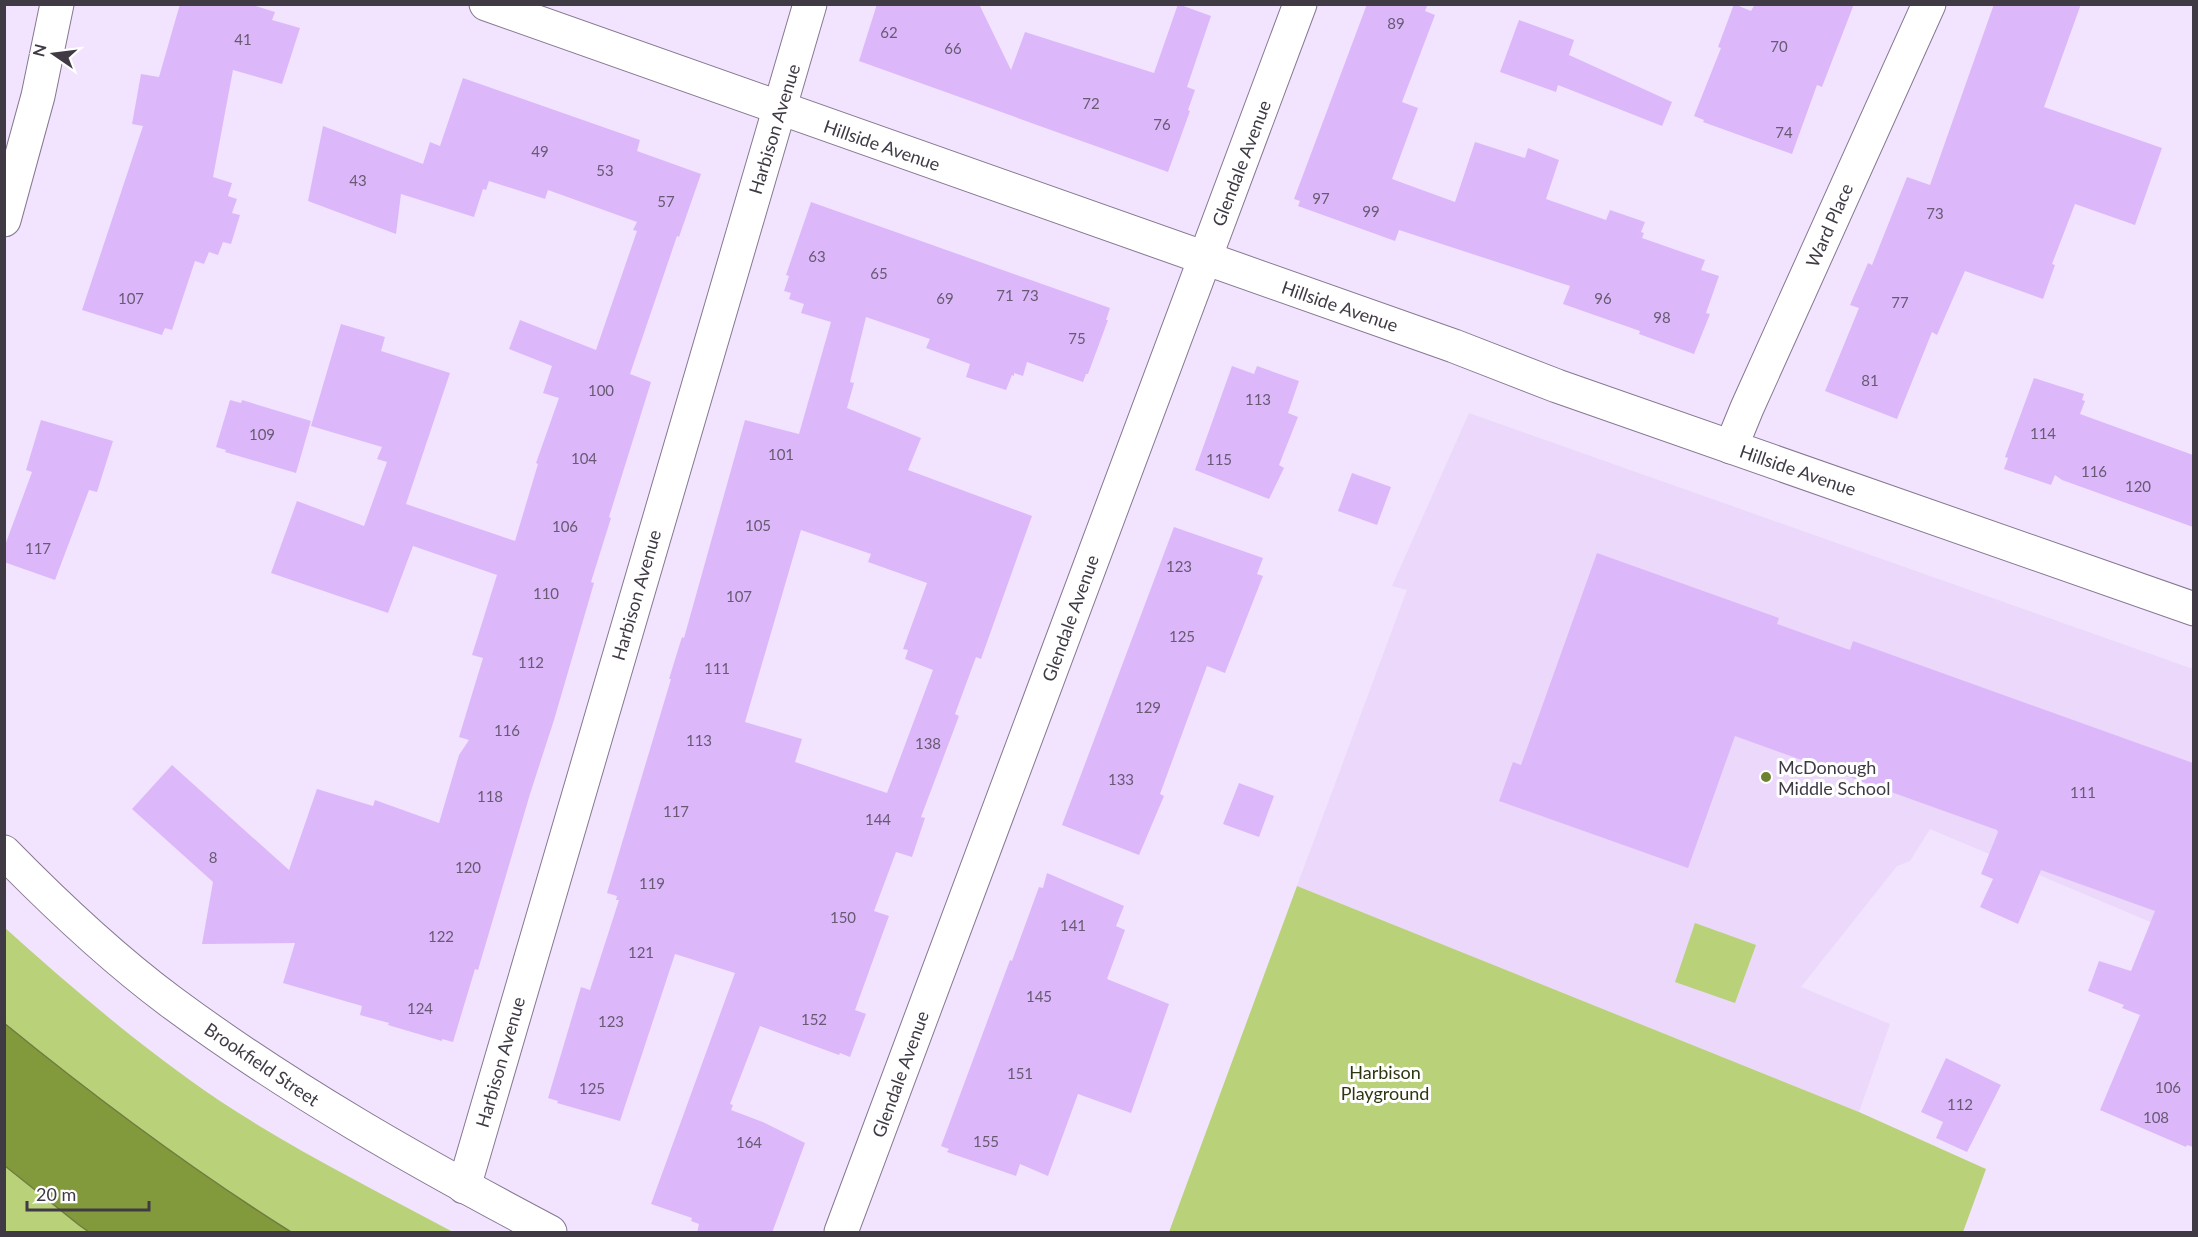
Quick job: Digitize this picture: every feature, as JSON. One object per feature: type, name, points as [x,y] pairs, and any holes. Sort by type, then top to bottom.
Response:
[{"type":"street","points":[[4,220],[38,96],[57,4]]},
{"type":"street","name":"Hillside Avenue","points":[[486,4],[1454,346],[1557,386],[2193,609]]},
{"type":"street","name":"Harbison Avenue","points":[[464,1187],[810,4]]},
{"type":"street","name":"Glendale Avenue","points":[[841,1233],[1300,4]]},
{"type":"street","name":"Ward Place","points":[[1731,447],[1929,4]]},
{"type":"street","name":"Brookfield Street","points":[[4,852],[36,885],[169,1000],[307,1095],[381,1140],[550,1233]]},
{"type":"shaded area","name":"McDonough Middle School","points":[[1469,413],[2193,669],[2193,940],[1930,829],[1910,861],[1897,866],[1801,987],[1890,1024],[1859,1112],[1297,886],[1407,590],[1392,586]]},
{"type":"shaded area","points":[[4,1023],[144,1132],[291,1232],[89,1232],[79,1225],[5,1166]]},
{"type":"green space","name":"Harbison Playground","points":[[1297,886],[1859,1112],[1986,1169],[1963,1232],[1169,1232]]},
{"type":"green space","points":[[1695,923],[1756,945],[1735,1003],[1675,982]]},
{"type":"green space","points":[[4,927],[109,1018],[163,1061],[220,1101],[306,1153],[453,1232],[5,1232]]},
{"type":"building","points":[[180,4],[249,4],[275,12],[272,20],[300,28],[282,84],[233,70],[213,177],[232,183],[228,196],[237,199],[232,213],[240,215],[231,244],[223,242],[218,255],[209,252],[204,264],[195,261],[172,330],[165,328],[162,335],[82,310],[143,126],[132,124],[141,74],[159,77]]},
{"type":"building","points":[[877,4],[979,4],[1011,70],[1025,32],[1154,73],[1178,4],[1211,16],[1187,87],[1195,90],[1188,110],[1190,111],[1168,172],[859,61]]},
{"type":"building","points":[[1367,4],[1428,4],[1425,11],[1435,15],[1402,102],[1418,108],[1392,179],[1455,202],[1475,142],[1525,158],[1528,148],[1559,160],[1546,199],[1606,220],[1610,210],[1645,222],[1641,232],[1644,233],[1642,238],[1705,260],[1701,270],[1719,276],[1706,313],[1710,314],[1694,354],[1639,334],[1640,331],[1563,304],[1570,286],[1399,230],[1395,241],[1298,206],[1300,201],[1294,199]]},
{"type":"building","points":[[1734,4],[1751,11],[1755,4],[1854,4],[1822,87],[1817,85],[1792,154],[1703,122],[1704,120],[1694,116],[1721,48],[1718,47]]},
{"type":"building","points":[[1994,4],[2081,4],[2044,107],[2162,148],[2135,225],[2075,204],[2052,264],[2055,265],[2043,299],[1965,271],[1937,335],[1932,332],[1897,419],[1825,391],[1859,308],[1850,305],[1868,263],[1872,265],[1907,177],[1930,185]]},
{"type":"building","points":[[1519,20],[1574,40],[1569,55],[1672,102],[1662,126],[1558,85],[1556,92],[1500,72]]},
{"type":"building","points":[[463,78],[640,140],[637,151],[701,174],[679,237],[677,236],[630,374],[651,382],[609,517],[611,518],[591,582],[594,583],[554,720],[478,970],[475,969],[453,1042],[442,1039],[442,1041],[388,1025],[389,1023],[360,1015],[362,1006],[283,983],[295,943],[202,944],[213,882],[132,809],[172,765],[289,870],[317,789],[373,806],[375,800],[439,823],[459,755],[469,740],[459,737],[483,658],[472,655],[497,575],[413,546],[388,613],[271,573],[297,501],[364,526],[387,462],[377,459],[382,447],[311,426],[341,324],[385,337],[381,351],[450,373],[406,504],[515,541],[538,464],[536,463],[559,398],[543,393],[552,366],[509,349],[520,320],[596,350],[637,231],[633,230],[637,222],[548,190],[545,199],[489,181],[486,190],[483,189],[474,217],[401,194],[396,234],[308,201],[323,126],[423,164],[430,142],[440,146]]},
{"type":"building","points":[[811,202],[1110,308],[1106,320],[1108,320],[1083,382],[1027,362],[1023,376],[1014,373],[1006,390],[966,377],[970,364],[926,348],[930,339],[866,317],[850,382],[854,383],[847,408],[921,438],[908,470],[1032,516],[981,659],[976,657],[955,714],[959,716],[921,817],[925,818],[912,857],[896,852],[874,911],[889,916],[855,1010],[866,1014],[850,1057],[760,1026],[730,1104],[733,1105],[731,1110],[765,1123],[805,1143],[772,1233],[697,1233],[699,1224],[691,1221],[692,1218],[651,1204],[735,973],[675,954],[620,1121],[557,1103],[558,1101],[548,1098],[581,987],[590,990],[619,900],[616,900],[617,896],[607,893],[671,679],[669,679],[682,637],[684,638],[745,420],[799,434],[831,322],[801,313],[804,304],[789,299],[791,293],[784,291],[789,276],[786,275]],"holes":[[[801,530],[871,554],[868,562],[927,583],[903,649],[908,650],[905,659],[933,670],[887,793],[795,762],[802,739],[745,722]]]},
{"type":"building","points":[[1232,366],[1254,374],[1257,366],[1299,381],[1288,413],[1298,417],[1279,465],[1284,468],[1269,499],[1195,470]]},
{"type":"building","points":[[2034,378],[2084,394],[2082,400],[2085,401],[2080,414],[2193,455],[2193,527],[2062,480],[2055,475],[2051,485],[2004,469],[2008,458],[2005,457]]},
{"type":"building","points":[[230,400],[241,403],[242,400],[311,421],[296,473],[225,452],[226,450],[216,447]]},
{"type":"building","points":[[41,420],[113,441],[97,492],[89,490],[55,580],[4,562],[4,548],[32,472],[26,470]]},
{"type":"building","points":[[1352,473],[1391,487],[1377,525],[1338,511]]},
{"type":"building","points":[[1174,527],[1263,558],[1257,574],[1263,576],[1225,673],[1207,666],[1160,794],[1164,796],[1139,855],[1062,825]]},
{"type":"building","points":[[1597,553],[1779,618],[1777,624],[1850,650],[1853,641],[2193,763],[2193,1147],[2187,1145],[2186,1147],[2100,1110],[2140,1015],[2122,1008],[2124,1005],[2088,991],[2099,961],[2131,971],[2155,911],[2041,870],[2018,924],[1980,907],[1993,879],[1981,874],[1997,830],[1735,736],[1688,868],[1499,801],[1513,762],[1521,765]]},
{"type":"building","points":[[1239,783],[1274,796],[1259,837],[1223,824]]},
{"type":"building","points":[[1047,873],[1124,906],[1116,926],[1125,930],[1107,979],[1169,1004],[1131,1113],[1078,1094],[1048,1176],[1020,1164],[1016,1176],[947,1152],[949,1149],[941,1146],[1010,960],[1012,961],[1039,887],[1043,888]]},
{"type":"building","points":[[1946,1058],[2001,1085],[1967,1152],[1936,1138],[1943,1122],[1921,1112]]},
{"type":"place","name":"McDonough Middle School","points":[[1766,777]]}]
